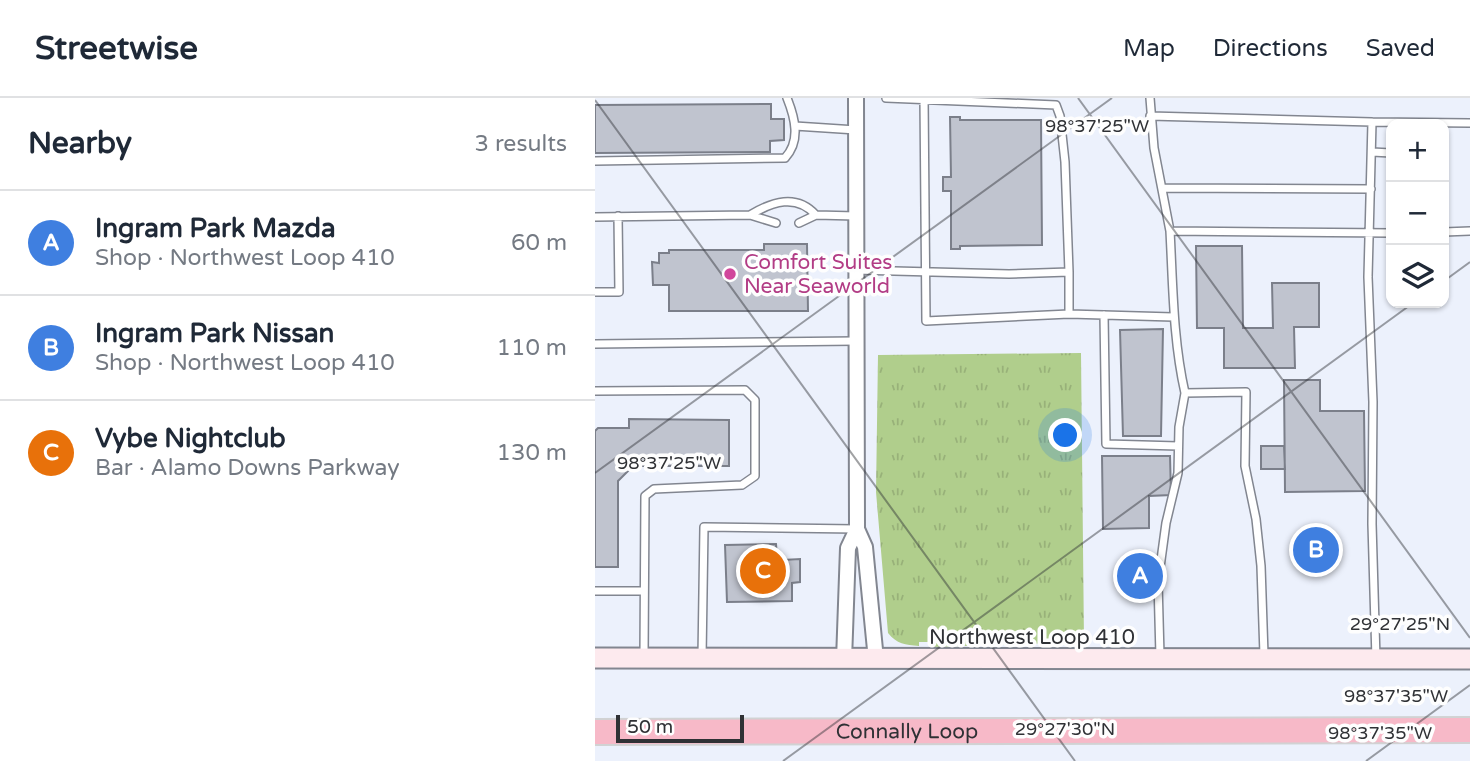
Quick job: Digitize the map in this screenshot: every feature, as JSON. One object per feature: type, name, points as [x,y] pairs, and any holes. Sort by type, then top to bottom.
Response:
[{"type":"highway","name":"Connally Loop","points":[[595,732],[1470,730]]},
{"type":"main road","name":"Northwest Loop 410","points":[[595,658],[1470,659]]},
{"type":"street","points":[[856,98],[857,529],[865,547],[876,660]]},
{"type":"street","points":[[844,660],[848,548],[857,529]]},
{"type":"lane","points":[[595,161],[785,158],[792,150],[795,127],[795,118],[787,98]]},
{"type":"lane","points":[[886,98],[1056,102],[1065,162],[1069,314]]},
{"type":"lane","points":[[1150,98],[1150,116],[1170,232],[1173,317],[1178,363],[1185,393],[1179,427],[1178,473],[1166,523],[1158,582],[1161,660]]},
{"type":"lane","points":[[924,99],[926,321],[1069,314],[1173,317]]},
{"type":"lane","points":[[1150,116],[1470,123]]},
{"type":"lane","points":[[1372,122],[1368,234],[1376,660]]},
{"type":"lane","points":[[795,127],[856,130]]},
{"type":"lane","points":[[1371,152],[1386,153]]},
{"type":"lane","points":[[1163,188],[1371,189]]},
{"type":"lane","points":[[750,215],[772,202],[798,202],[809,207],[816,215]]},
{"type":"lane","points":[[595,217],[750,215],[776,223]]},
{"type":"lane","points":[[799,223],[816,215],[856,216]]},
{"type":"lane","points":[[595,292],[619,292],[618,216]]},
{"type":"lane","points":[[1170,232],[1386,233]]},
{"type":"lane","points":[[1449,232],[1470,232]]},
{"type":"lane","points":[[856,270],[1009,274],[1069,272]]},
{"type":"lane","points":[[1104,315],[1106,444],[1178,446]]},
{"type":"lane","points":[[595,344],[856,341]]},
{"type":"lane","points":[[595,391],[745,390],[755,400],[755,477],[742,485],[654,489],[645,496],[644,658]]},
{"type":"lane","points":[[1185,393],[1246,392],[1245,466],[1257,519],[1264,660]]},
{"type":"lane","points":[[702,658],[704,527],[857,529]]},
{"type":"lane","points":[[595,591],[644,591]]},
{"type":"green space","points":[[1081,353],[1084,642],[932,647],[931,642],[919,642],[919,646],[898,642],[888,633],[876,492],[878,355]]},
{"type":"building","points":[[771,104],[771,119],[784,119],[784,140],[770,141],[770,152],[595,153],[595,105]]},
{"type":"building","points":[[950,117],[960,117],[960,120],[1041,120],[1042,245],[960,246],[960,249],[951,249],[951,191],[943,191],[943,177],[951,177]]},
{"type":"building","name":"Comfort Suites Near Seaworld","points":[[764,244],[807,244],[808,311],[669,311],[669,285],[653,285],[652,262],[659,263],[659,253],[669,253],[669,250],[764,250]]},
{"type":"building","points":[[1196,246],[1242,246],[1243,328],[1273,328],[1272,283],[1319,283],[1319,327],[1294,327],[1295,368],[1224,368],[1224,328],[1197,328]]},
{"type":"building","points":[[1163,329],[1161,436],[1123,436],[1120,330]]},
{"type":"building","points":[[1284,380],[1320,380],[1320,411],[1364,411],[1365,491],[1285,492]]},
{"type":"building","points":[[629,419],[729,420],[729,466],[633,466],[618,481],[618,567],[595,567],[595,431],[598,428],[629,428]]},
{"type":"building","points":[[1261,446],[1284,446],[1285,469],[1261,469]]},
{"type":"building","points":[[1102,456],[1170,456],[1171,495],[1149,496],[1149,528],[1103,529]]},
{"type":"building","points":[[776,544],[777,557],[783,556],[783,560],[800,559],[800,582],[792,583],[792,601],[727,602],[725,545]]},
{"type":"place","name":"Comfort Suites Near Seaworld","points":[[730,274]]},
{"type":"place","name":"Ingram Park Nissan","points":[[1316,550]]},
{"type":"place","name":"Vybe Nightclub","points":[[763,571]]},
{"type":"place","name":"Ingram Park Mazda","points":[[1140,576]]}]
